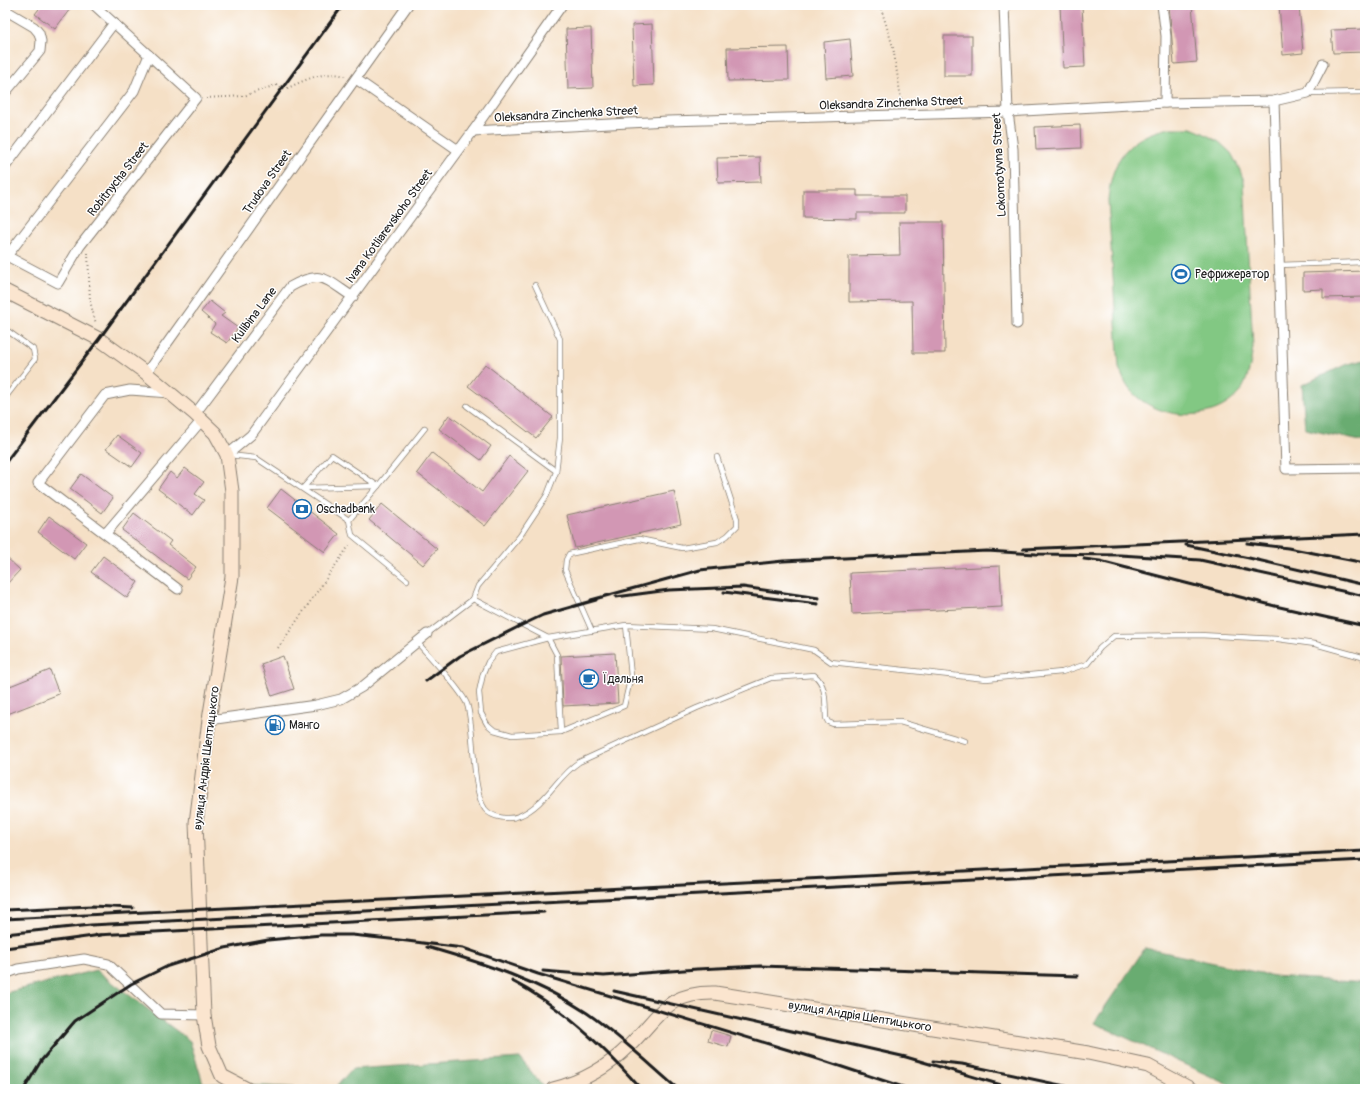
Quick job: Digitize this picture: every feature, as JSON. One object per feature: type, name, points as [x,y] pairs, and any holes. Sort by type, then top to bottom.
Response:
[{"type":"main road","name":"вулиця Андрія Шептицького","points":[[5,291],[99,339],[146,373],[171,393],[215,433],[227,455],[232,491],[232,577],[209,720],[196,823],[204,1015],[209,1046],[222,1076],[247,1089]]},
{"type":"main road","name":"вулиця Андрія Шептицького","points":[[553,1089],[573,1086],[593,1073],[616,1057],[670,1004],[681,997],[698,993],[723,994],[1088,1053],[1148,1066],[1191,1089]]},
{"type":"street","points":[[94,5],[196,98]]},
{"type":"street","name":"Trudova Street","points":[[146,373],[408,5]]},
{"type":"street","name":"Ivana Kotliarevskoho Street","points":[[227,455],[251,435],[473,131],[562,5]]},
{"type":"street","name":"Lokomotyvna Street","points":[[1004,5],[1008,112],[1013,149],[1017,324]]},
{"type":"street","points":[[1162,5],[1166,36],[1165,104]]},
{"type":"street","points":[[5,10],[34,28],[39,33],[41,41],[40,51],[5,93]]},
{"type":"street","points":[[5,167],[114,23]]},
{"type":"street","name":"Robitnycha Street","points":[[149,55],[134,91],[6,256],[58,283],[80,246],[196,98]]},
{"type":"street","points":[[1308,93],[1323,64]]},
{"type":"street","points":[[356,79],[458,150]]},
{"type":"street","name":"Oleksandra Zinchenka Street","points":[[473,131],[668,121],[1008,112],[1165,104],[1274,101],[1308,93]]},
{"type":"street","points":[[1274,101],[1286,469],[1365,468]]},
{"type":"street","name":"Kulibina Lane","points":[[198,417],[290,287],[312,276],[322,277],[353,296]]},
{"type":"street","points":[[171,393],[130,390],[105,395],[38,483],[178,589]]},
{"type":"street","points":[[106,533],[198,417]]},
{"type":"street","points":[[209,720],[316,705],[341,699],[362,687],[427,634]]},
{"type":"street","points":[[5,974],[18,969],[84,959],[108,964],[161,1014],[204,1015]]},
{"type":"lane","points":[[1308,93],[1365,92]]},
{"type":"lane","points":[[1279,265],[1365,262]]},
{"type":"lane","points":[[427,634],[473,599],[478,586],[520,536],[547,495],[556,471],[560,438],[560,338],[535,285]]},
{"type":"lane","points":[[5,329],[33,349],[35,359],[5,398]]},
{"type":"lane","points":[[467,406],[556,471]]},
{"type":"lane","points":[[349,520],[425,428]]},
{"type":"lane","points":[[227,455],[256,458],[303,488],[349,520],[352,534],[407,580]]},
{"type":"lane","points":[[303,488],[332,455],[378,486]]},
{"type":"lane","points":[[592,631],[565,570],[566,560],[569,554],[639,539],[682,548],[717,542],[727,536],[737,526],[737,519],[717,458]]},
{"type":"lane","points":[[303,488],[378,486]]},
{"type":"lane","points":[[473,599],[548,638],[557,655],[561,732]]},
{"type":"lane","points":[[626,625],[631,676],[624,706],[561,732],[512,735],[494,730],[487,724],[482,713],[478,692],[488,662],[496,652],[548,638],[626,625],[712,629],[814,650],[831,662],[986,679],[1062,672],[1087,664],[1100,648],[1114,636],[1199,635],[1278,639],[1315,644],[1362,657],[1365,661]]},
{"type":"lane","points":[[417,642],[450,681],[466,703],[479,794],[485,808],[494,815],[505,818],[518,816],[532,809],[545,799],[569,768],[580,762],[697,708],[771,678],[814,675],[821,680],[824,689],[826,718],[828,722],[833,724],[900,722],[966,741]]},
{"type":"path","points":[[880,5],[893,47],[903,115]]},
{"type":"path","points":[[196,98],[244,96],[276,85],[286,89],[301,81],[325,74],[340,74],[356,79]]},
{"type":"path","points":[[80,246],[88,252],[90,301],[99,339]]},
{"type":"path","points":[[278,648],[355,537]]},
{"type":"green space","name":"Рефрижератор","points":[[1170,128],[1191,128],[1219,142],[1231,153],[1244,181],[1253,347],[1250,363],[1242,389],[1231,401],[1218,409],[1187,415],[1171,413],[1155,408],[1142,400],[1130,390],[1119,368],[1108,201],[1113,173],[1124,152],[1143,137]]},
{"type":"green space","points":[[1365,360],[1365,442],[1305,429],[1302,385],[1347,364]]},
{"type":"green space","points":[[1145,948],[1274,976],[1365,983],[1365,1089],[1238,1089],[1094,1023]]},
{"type":"green space","points":[[96,970],[190,1041],[203,1083],[325,1089],[5,1089],[5,993]]},
{"type":"green space","points":[[520,1058],[545,1089],[334,1089],[352,1069]]},
{"type":"building","points":[[42,5],[73,5],[55,29],[35,14]]},
{"type":"building","points":[[1060,5],[1082,5],[1085,67],[1063,68]]},
{"type":"building","points":[[1169,5],[1192,5],[1197,62],[1174,64]]},
{"type":"building","points":[[1279,5],[1299,5],[1303,53],[1283,55]]},
{"type":"building","points":[[652,24],[654,85],[634,86],[632,25]]},
{"type":"building","points":[[591,28],[593,88],[568,89],[566,29]]},
{"type":"building","points":[[1365,29],[1365,52],[1333,53],[1331,30]]},
{"type":"building","points":[[944,36],[972,36],[972,76],[944,76]]},
{"type":"building","points":[[850,39],[853,76],[826,78],[824,42]]},
{"type":"building","points":[[788,47],[789,80],[728,81],[727,48]]},
{"type":"building","points":[[1080,125],[1081,148],[1036,150],[1035,127]]},
{"type":"building","points":[[760,157],[761,182],[718,183],[717,158]]},
{"type":"building","points":[[803,190],[857,190],[857,196],[905,196],[905,213],[857,213],[857,219],[803,218]]},
{"type":"building","points":[[899,222],[943,222],[945,353],[913,353],[912,301],[849,302],[849,256],[900,255]]},
{"type":"building","points":[[1365,271],[1365,297],[1323,298],[1323,289],[1303,290],[1303,273]]},
{"type":"building","points":[[210,301],[225,313],[221,316],[238,328],[227,343],[210,332],[215,324],[201,312]]},
{"type":"building","points":[[485,364],[553,417],[536,438],[468,386]]},
{"type":"building","points":[[449,415],[491,446],[481,460],[439,429]]},
{"type":"building","points":[[117,435],[142,453],[132,467],[106,449]]},
{"type":"building","points":[[432,453],[482,492],[509,456],[528,471],[485,526],[417,473]]},
{"type":"building","points":[[185,468],[204,482],[195,494],[204,500],[193,515],[158,489],[170,472],[177,478]]},
{"type":"building","points":[[81,474],[113,498],[102,513],[70,489]]},
{"type":"building","points":[[281,489],[339,534],[325,552],[267,508]]},
{"type":"building","points":[[674,491],[681,524],[575,548],[567,515]]},
{"type":"building","points":[[382,504],[437,549],[423,565],[369,520]]},
{"type":"building","points":[[134,513],[171,541],[168,545],[196,567],[187,579],[122,530]]},
{"type":"building","points":[[49,516],[86,543],[74,559],[38,532]]},
{"type":"building","points":[[5,556],[20,570],[5,586]]},
{"type":"building","points":[[103,556],[138,582],[127,598],[91,572]]},
{"type":"building","points":[[1000,566],[1002,607],[852,614],[850,573]]},
{"type":"building","name":"Їдальня","points":[[615,653],[618,703],[563,706],[561,656]]},
{"type":"building","points":[[283,656],[294,689],[272,696],[261,664]]},
{"type":"building","points":[[50,670],[59,694],[5,715],[5,688]]},
{"type":"building","points":[[711,1030],[731,1036],[728,1047],[708,1041]]},
{"type":"railway","points":[[5,463],[99,339],[343,5]]},
{"type":"railway","points":[[1023,549],[1365,534]]},
{"type":"railway","points":[[1247,543],[1288,548],[1365,563]]},
{"type":"railway","points":[[1186,545],[1365,585]]},
{"type":"railway","points":[[591,600],[700,570],[783,561],[987,551],[1036,554],[1120,555],[1200,560],[1365,596]]},
{"type":"railway","points":[[1084,559],[1100,561],[1275,606],[1365,626]]},
{"type":"railway","points":[[616,597],[669,590],[743,587],[819,598]]},
{"type":"railway","points":[[724,592],[818,604]]},
{"type":"railway","points":[[426,681],[460,656],[522,625],[543,615],[596,600]]},
{"type":"railway","points":[[5,919],[1365,851]]},
{"type":"railway","points":[[5,934],[91,925],[1365,860]]},
{"type":"railway","points":[[5,910],[92,906],[133,908]]},
{"type":"railway","points":[[96,935],[544,912]]},
{"type":"railway","points":[[5,948],[101,935]]},
{"type":"railway","points":[[24,1089],[41,1061],[75,1021],[131,984],[168,966],[225,948],[268,940],[321,935],[352,935],[463,948],[538,974],[815,1058],[909,1089]]},
{"type":"railway","points":[[427,947],[490,966],[550,991],[587,1013],[611,1031],[678,1089]]},
{"type":"railway","points":[[543,971],[604,976],[760,966],[1078,976]]},
{"type":"railway","points":[[512,981],[530,991],[565,1015],[613,1058],[641,1089]]},
{"type":"railway","points":[[614,991],[906,1057],[1015,1089]]},
{"type":"railway","points":[[933,1061],[962,1064],[1079,1089]]},
{"type":"place","name":"Рефрижератор","points":[[1181,274]]},
{"type":"place","name":"Oschadbank","points":[[302,509]]},
{"type":"place","name":"Їдальня","points":[[589,679]]},
{"type":"place","name":"Манго","points":[[275,725]]}]
